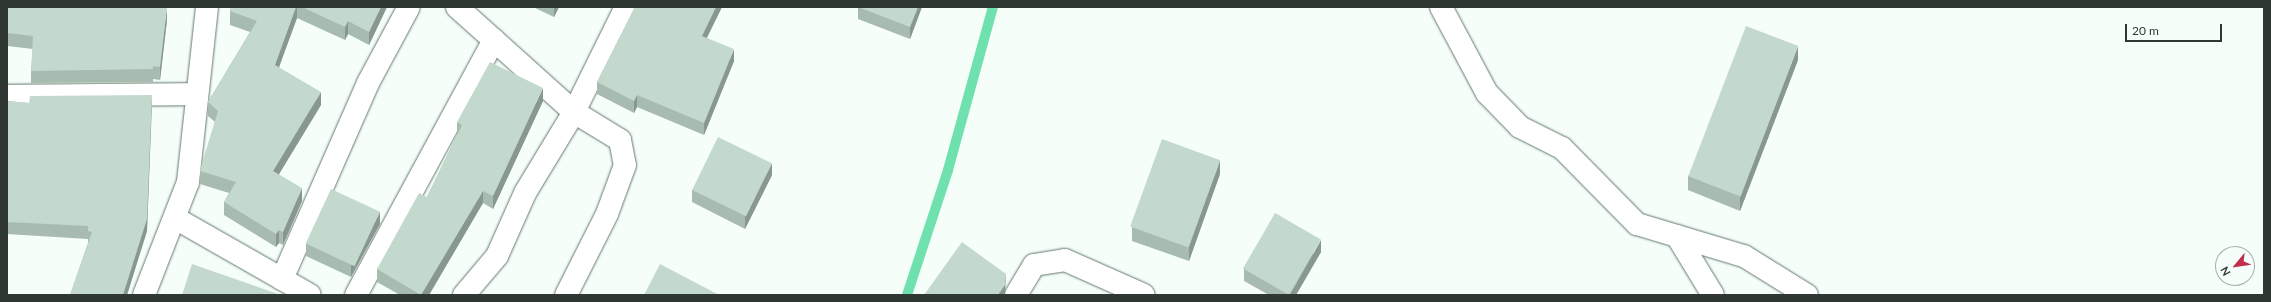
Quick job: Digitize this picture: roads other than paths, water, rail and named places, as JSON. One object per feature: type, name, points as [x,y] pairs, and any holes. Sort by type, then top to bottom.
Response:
[{"type":"street","points":[[144,295],[188,182],[196,94],[207,7]]},
{"type":"street","points":[[282,279],[368,83],[409,7]]},
{"type":"street","points":[[457,7],[574,112],[620,140],[625,165],[607,214],[566,295]]},
{"type":"street","points":[[464,295],[498,256],[526,193],[574,112],[626,7]]},
{"type":"street","points":[[1441,7],[1487,93],[1520,127],[1562,148],[1637,224],[1744,256],[1807,295]]},
{"type":"street","points":[[356,295],[494,40]]},
{"type":"street","points":[[7,96],[196,94]]},
{"type":"street","points":[[175,218],[310,295]]},
{"type":"street","points":[[1677,236],[1713,295]]},
{"type":"street","points":[[1016,295],[1034,265],[1065,260],[1144,295]]},
{"type":"waterway","points":[[907,295],[948,170],[993,7]]}]
